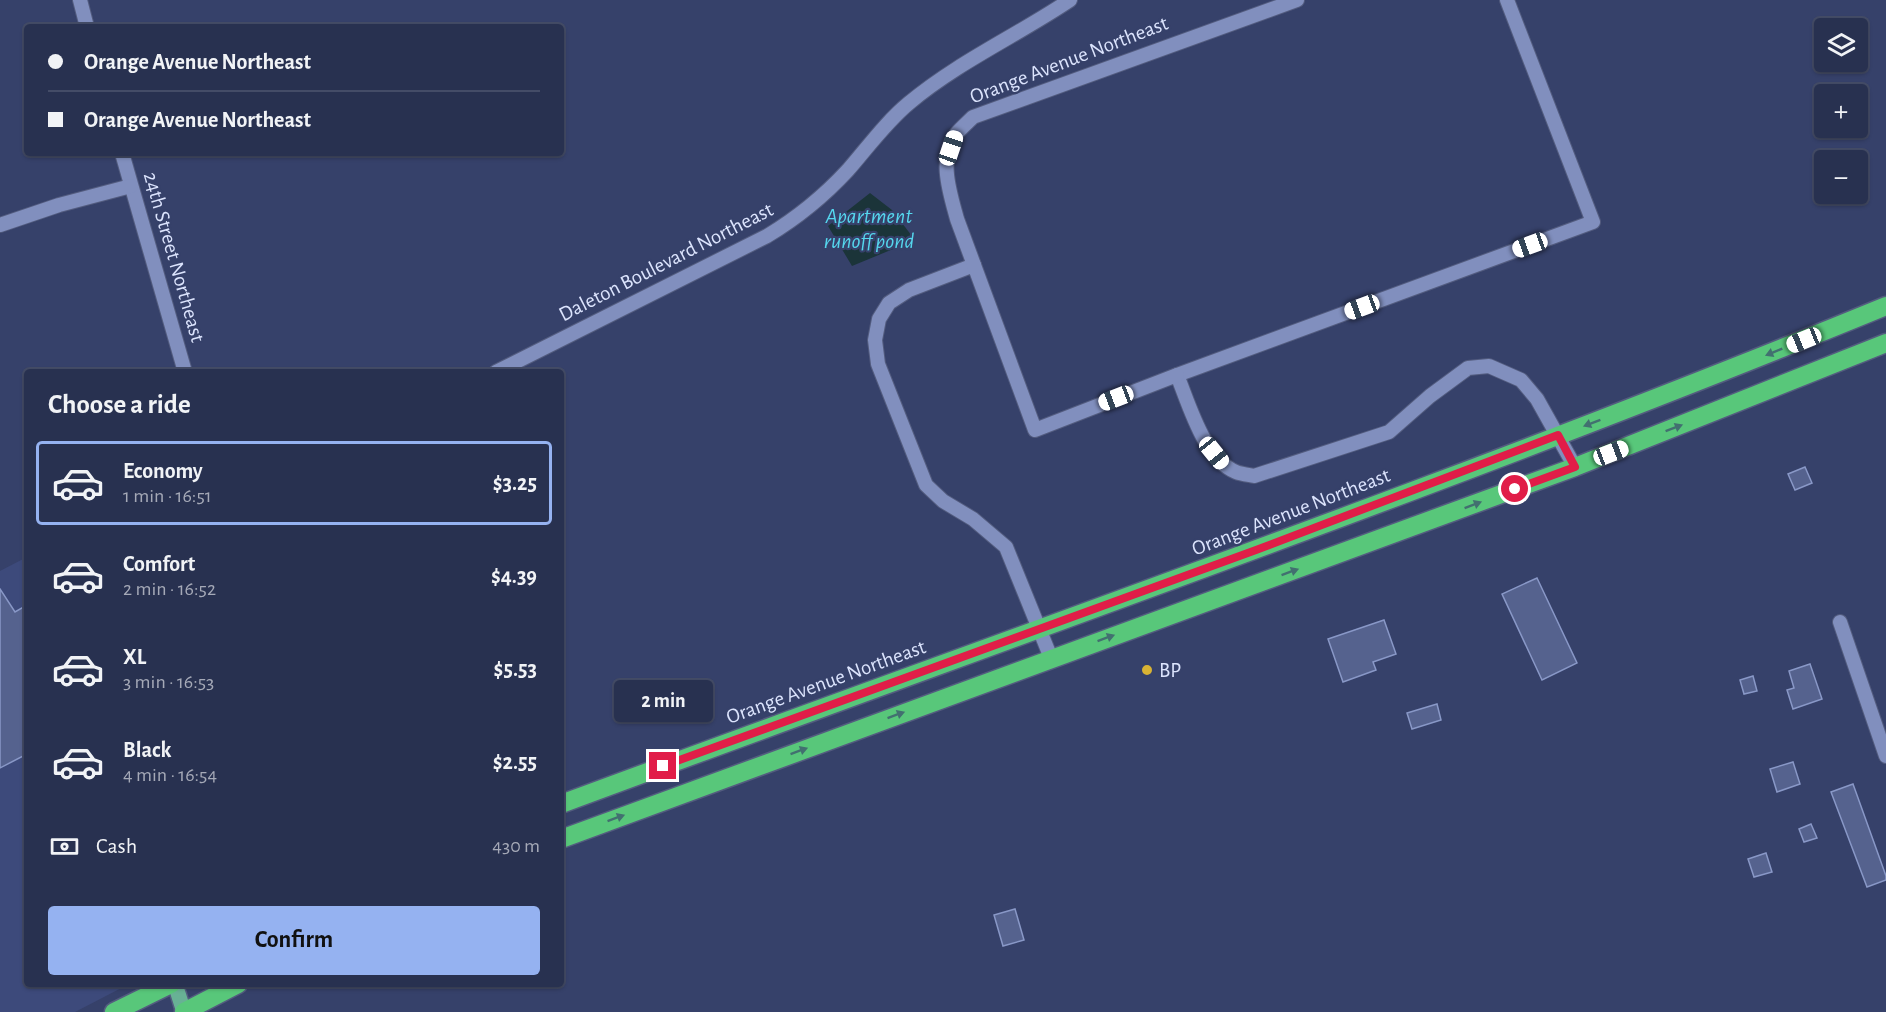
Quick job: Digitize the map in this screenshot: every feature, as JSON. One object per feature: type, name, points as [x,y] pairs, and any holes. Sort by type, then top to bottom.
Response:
[{"type":"highway","name":"Orange Avenue Northeast","points":[[564,803],[1256,550],[1723,373],[1886,306]]},
{"type":"highway","points":[[564,838],[1575,467],[1886,343]]},
{"type":"highway","points":[[114,1012],[167,987]]},
{"type":"highway","points":[[184,1012],[232,987]]},
{"type":"main road","points":[[174,987],[184,1012]]},
{"type":"street","points":[[80,0],[86,24]]},
{"type":"street","name":"Daleton Boulevard Northeast","points":[[501,369],[793,221],[847,171],[882,129],[908,104],[937,81],[1070,0]]},
{"type":"street","name":"Orange Avenue Northeast","points":[[1297,0],[973,117],[955,136],[946,160],[948,186],[974,265],[1035,430],[1177,375],[1593,222],[1507,0]]},
{"type":"street","name":"24th Street Northeast","points":[[123,156],[184,369]]},
{"type":"street","points":[[0,225],[131,186]]},
{"type":"street","points":[[974,265],[909,290],[889,303],[879,319],[874,340],[878,364],[926,485],[943,501],[973,519],[1006,547],[1051,658]]},
{"type":"street","name":"Orange Avenue Northeast","points":[[1177,375],[1206,443],[1223,464],[1236,472],[1254,476],[1389,432],[1430,396],[1468,368],[1489,366],[1521,380],[1537,399],[1575,467]]},
{"type":"street","points":[[1840,622],[1886,756]]},
{"type":"shaded area","points":[[24,559],[24,987],[123,987],[75,1012],[0,1012],[0,571]]},
{"type":"water","name":"Apartment runoff pond","points":[[870,193],[892,210],[915,240],[852,266],[828,226]]},
{"type":"building","points":[[1805,467],[1812,483],[1795,490],[1788,474]]},
{"type":"building","points":[[1537,578],[1577,663],[1542,680],[1502,594]]},
{"type":"building","points":[[0,589],[15,612],[24,607],[24,756],[0,768]]},
{"type":"building","points":[[1384,620],[1396,654],[1373,662],[1376,670],[1343,682],[1328,639]]},
{"type":"building","points":[[1810,664],[1822,699],[1793,709],[1787,690],[1794,688],[1789,671]]},
{"type":"building","points":[[1753,676],[1757,691],[1744,694],[1740,680]]},
{"type":"building","points":[[1437,704],[1441,720],[1412,729],[1407,713]]},
{"type":"building","points":[[1793,762],[1800,784],[1777,792],[1770,769]]},
{"type":"building","points":[[1853,784],[1886,876],[1886,880],[1867,887],[1831,792]]},
{"type":"building","points":[[1811,824],[1817,838],[1804,842],[1799,829]]},
{"type":"building","points":[[1766,853],[1772,872],[1754,877],[1748,859]]},
{"type":"building","points":[[1015,909],[1024,940],[1003,946],[994,915]]},
{"type":"place","name":"BP","points":[[1147,670]]},
{"type":"route","points":[[663,766],[1256,550],[1558,435],[1575,467],[1515,489]]}]
